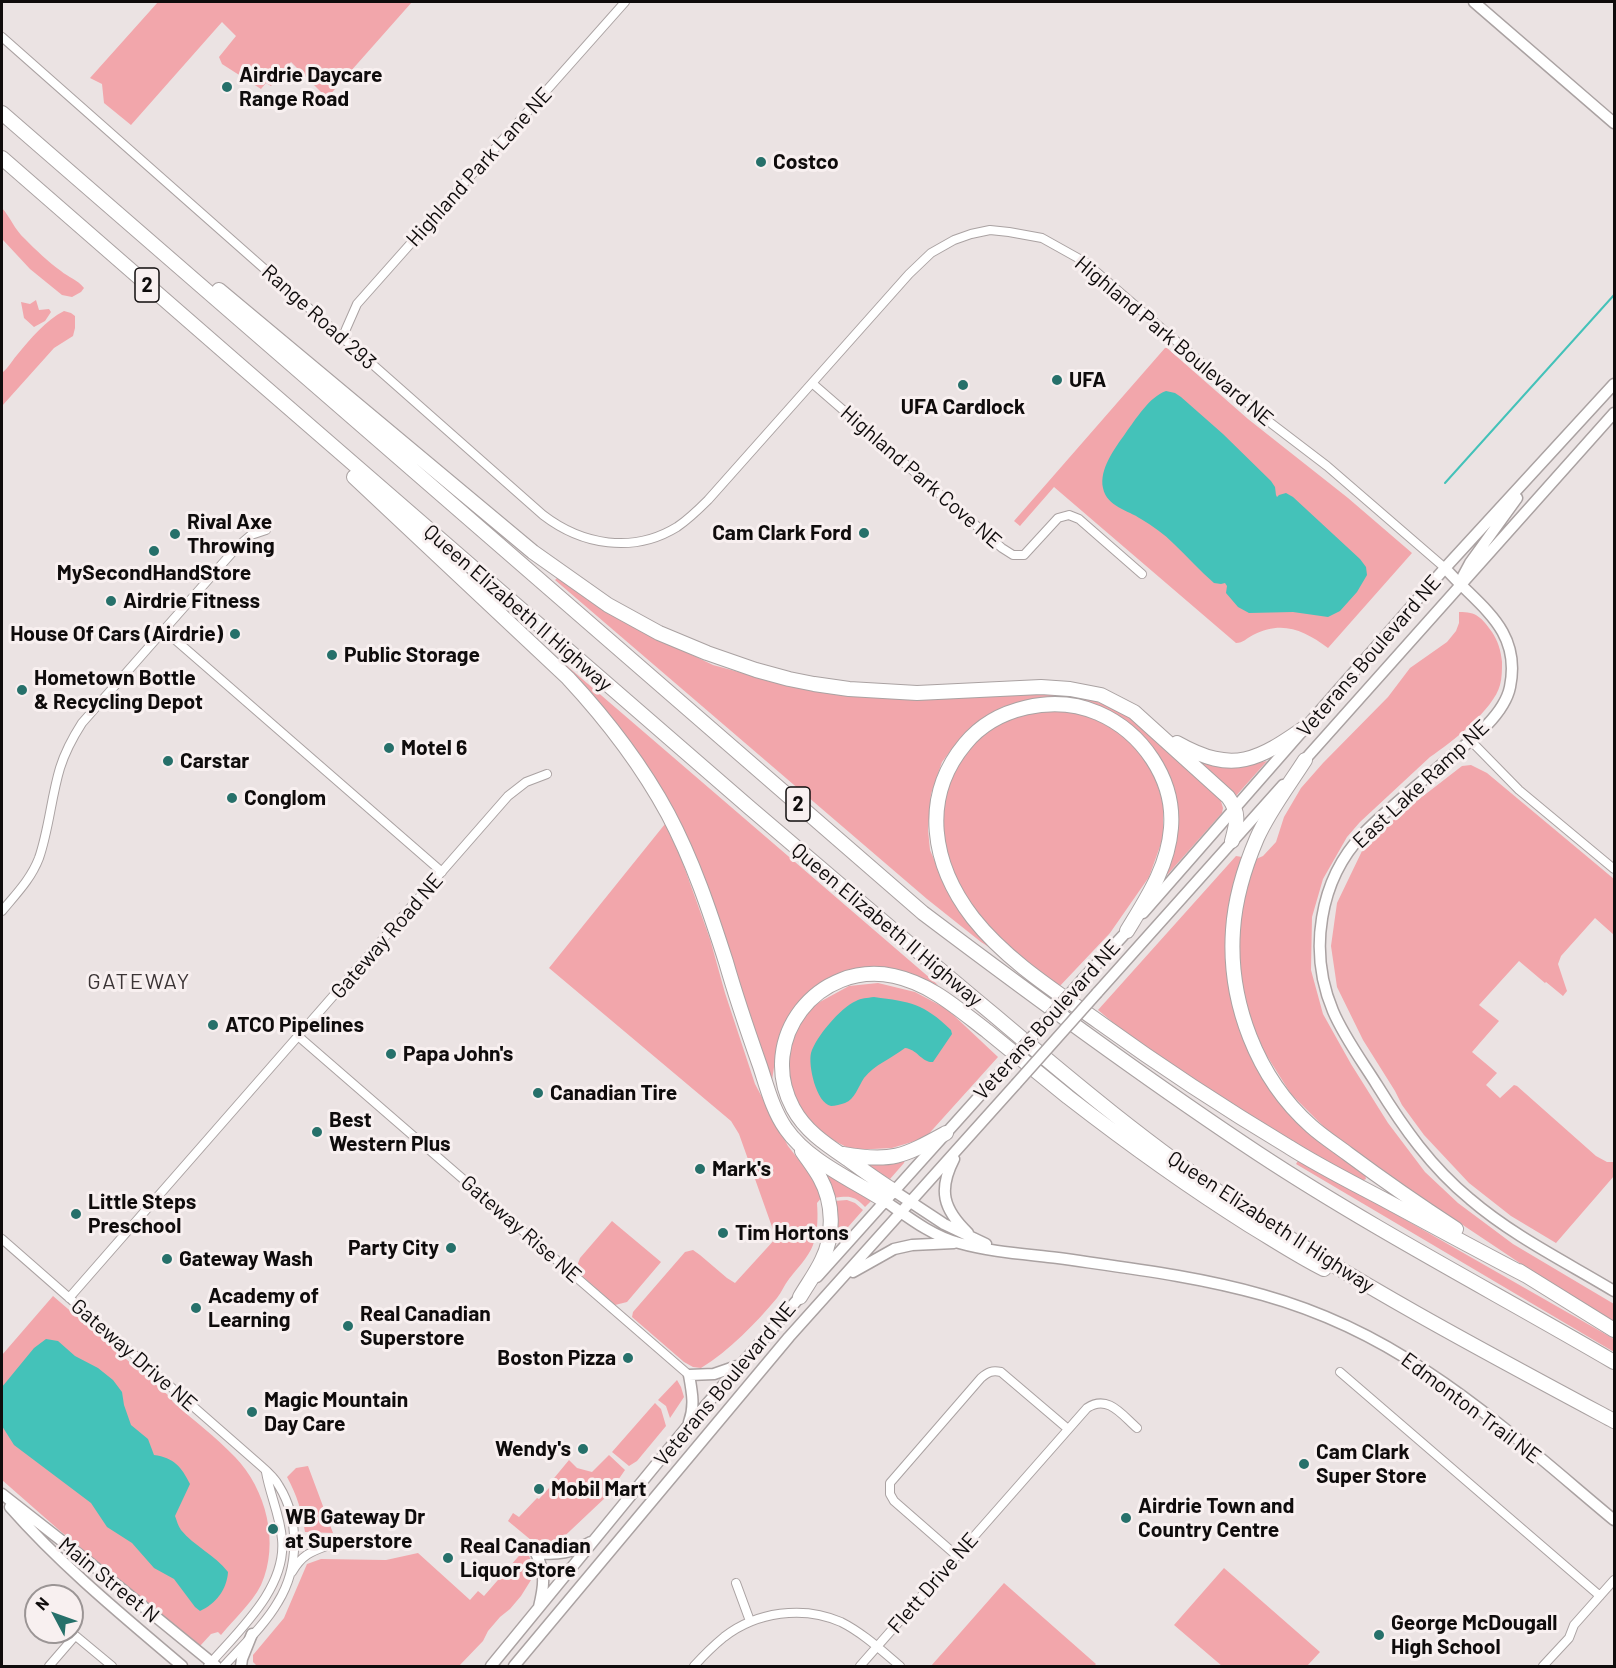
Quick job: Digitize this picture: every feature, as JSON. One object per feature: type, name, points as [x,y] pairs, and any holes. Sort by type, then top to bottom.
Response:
[{"type":"highway","name":"Queen Elizabeth II Highway","points":[[2,113],[923,913],[1195,1111],[1259,1154],[1344,1208],[1614,1362]]},
{"type":"highway","points":[[49,154],[219,290],[533,552],[609,605],[659,633],[707,653],[756,670],[814,684],[849,689],[917,693],[1041,687],[1101,694],[1134,712],[1228,797],[1237,816],[1232,841]]},
{"type":"highway","name":"Queen Elizabeth II Highway","points":[[2,158],[792,844],[1141,1136],[1236,1204],[1311,1252],[1394,1301],[1614,1421]]},
{"type":"highway","points":[[292,412],[357,480],[568,678],[601,714],[632,754],[668,813],[693,867],[774,1107],[787,1131],[811,1154],[889,1196]]},
{"type":"highway","points":[[1127,931],[1155,884],[1168,855],[1172,825],[1169,801],[1161,774],[1147,750],[1124,728],[1097,712],[1069,705],[1047,704],[1018,709],[979,730],[965,744],[948,770],[938,796],[935,825],[939,855],[956,892],[972,917],[987,934],[1044,983],[1223,1107],[1291,1149],[1527,1276]]},
{"type":"highway","points":[[1153,728],[1191,751],[1211,758],[1232,761],[1251,758],[1273,749],[1307,726]]},
{"type":"highway","points":[[1305,760],[1258,837],[1238,895],[1233,930],[1233,967],[1240,1006],[1257,1054],[1279,1091],[1311,1126],[1385,1182],[1527,1276],[1614,1330]]},
{"type":"highway","points":[[889,1196],[806,1127],[788,1097],[783,1066],[786,1038],[794,1020],[811,998],[828,986],[847,979],[870,975],[905,979],[932,990],[1109,1129],[1229,1212],[1307,1261],[1394,1301]]},
{"type":"highway","points":[[838,1153],[889,1158],[912,1151],[946,1133]]},
{"type":"highway","points":[[796,1141],[821,1179],[831,1217],[829,1239],[823,1259],[800,1297]]},
{"type":"main road","points":[[1474,2],[1614,123]]},
{"type":"main road","name":"Veterans Boulevard NE","points":[[491,1666],[741,1364],[1235,809],[1445,568],[1614,384]]},
{"type":"main road","name":"Veterans Boulevard NE","points":[[514,1666],[740,1395],[1614,413]]},
{"type":"main road","points":[[1461,585],[1464,572],[1545,459]]},
{"type":"main road","name":"East Lake Ramp NE","points":[[1445,568],[1489,612],[1503,630],[1508,644],[1512,671],[1510,689],[1504,704],[1496,714],[1470,740],[1364,833],[1342,862],[1331,885],[1321,921],[1320,961],[1323,983],[1333,1012],[1351,1044],[1407,1132],[1438,1170],[1468,1198],[1508,1227],[1614,1291]]},
{"type":"main road","points":[[963,1144],[948,1172],[945,1197],[956,1221],[975,1239]]},
{"type":"main road","name":"Edmonton Trail NE","points":[[889,1196],[910,1203],[944,1224],[1000,1251]]},
{"type":"main road","name":"Edmonton Trail NE","points":[[889,1196],[902,1212],[930,1231],[958,1243],[1208,1281],[1264,1295],[1311,1311],[1389,1348],[1464,1397],[1614,1520]]},
{"type":"main road","points":[[841,1281],[894,1249],[912,1245],[958,1243]]},
{"type":"main road","points":[[686,1428],[693,1411],[689,1375],[714,1374],[741,1364]]},
{"type":"main road","name":"Main Street N","points":[[2,1496],[85,1559],[212,1665]]},
{"type":"main road","name":"Main Street N","points":[[2,1496],[39,1540],[76,1575],[174,1662],[182,1666]]},
{"type":"main road","points":[[539,1610],[544,1585],[541,1564],[536,1554],[563,1554],[597,1539]]},
{"type":"main road","points":[[241,1666],[252,1634]]},
{"type":"street","name":"Highland Park Lane NE","points":[[343,338],[357,304],[626,2]]},
{"type":"street","name":"Range Road 293","points":[[2,37],[552,522],[570,532],[595,541],[631,542],[660,535]]},
{"type":"street","name":"Highland Park Boulevard NE","points":[[660,535],[688,519],[708,500],[909,274],[931,253],[954,240],[990,230],[1042,238],[1085,262],[1272,424],[1327,466],[1445,568]]},
{"type":"street","name":"Highland Park Cove NE","points":[[812,383],[980,530],[1013,555],[1024,555],[1058,518],[1069,515],[1079,519],[1142,574]]},
{"type":"street","points":[[2,911],[27,881],[39,858],[60,770],[73,737],[82,723],[237,547],[250,535],[266,530]]},
{"type":"street","points":[[164,630],[442,872]]},
{"type":"street","points":[[1470,740],[1519,790],[1614,869]]},
{"type":"street","name":"Gateway Road NE","points":[[69,1298],[508,796],[526,782],[547,774]]},
{"type":"street","name":"Gateway Rise NE","points":[[298,1036],[689,1375]]},
{"type":"street","name":"Gateway Drive NE","points":[[2,1239],[266,1470],[279,1485],[293,1524],[293,1557],[289,1578],[279,1601],[268,1616],[224,1666]]},
{"type":"street","points":[[957,1556],[894,1502],[890,1494],[890,1483],[981,1378],[987,1372],[994,1370],[1001,1372],[1068,1429]]},
{"type":"street","points":[[1340,1372],[1600,1596]]},
{"type":"street","name":"Flett Drive NE","points":[[694,1666],[725,1636],[750,1621],[775,1614],[811,1614],[841,1622],[877,1647],[1087,1408],[1101,1402],[1107,1403],[1137,1428]]},
{"type":"street","points":[[212,1665],[261,1604],[274,1582],[280,1565],[283,1542],[266,1470]]},
{"type":"street","points":[[289,1578],[298,1561],[304,1556],[332,1544]]},
{"type":"street","points":[[1544,1666],[1569,1638],[1574,1626],[1614,1580]]},
{"type":"street","points":[[736,1583],[750,1621]]},
{"type":"street","points":[[84,1643],[112,1666]]},
{"type":"street","points":[[49,1666],[66,1644]]},
{"type":"street","points":[[860,1666],[877,1647],[900,1666]]},
{"type":"shaded area","points":[[158,2],[412,2],[327,98],[291,62],[271,86],[266,83],[261,89],[222,64],[219,57],[236,36],[222,22],[131,125],[104,103],[102,84],[90,78]]},
{"type":"shaded area","points":[[2,208],[33,247],[82,285],[84,288],[81,292],[72,297],[62,295],[30,269],[2,240]]},
{"type":"shaded area","points":[[36,300],[39,310],[49,309],[51,312],[45,321],[34,327],[24,318],[21,302],[30,304]]},
{"type":"shaded area","points":[[64,311],[75,316],[73,336],[54,348],[2,406],[2,373],[39,330]]},
{"type":"shaded area","points":[[1165,348],[1412,553],[1328,648],[1301,632],[1283,628],[1264,631],[1236,643],[1054,487],[1020,526],[1014,521]]},
{"type":"shaded area","points":[[558,577],[585,597],[640,630],[713,665],[783,684],[898,699],[1064,693],[1112,707],[1133,720],[1220,798],[1222,813],[1163,877],[1173,856],[1177,831],[1162,763],[1085,702],[1059,698],[1027,701],[1002,707],[976,724],[958,741],[942,762],[931,794],[928,830],[930,850],[948,892],[992,949],[927,899],[555,580]]},
{"type":"shaded area","points":[[1459,612],[1478,616],[1496,639],[1502,662],[1501,682],[1496,694],[1481,715],[1430,757],[1347,837],[1323,879],[1312,917],[1311,970],[1323,1014],[1351,1064],[1388,1123],[1425,1172],[1458,1203],[1513,1244],[1614,1304],[1614,1326],[1400,1183],[1329,1132],[1291,1094],[1265,1053],[1248,1014],[1240,970],[1240,919],[1254,860],[1263,856],[1276,842],[1284,817],[1301,788],[1323,763],[1388,697],[1410,668],[1447,642],[1456,631]]},
{"type":"shaded area","points":[[559,659],[938,985],[894,971],[860,969],[828,978],[806,995],[785,1024],[772,1080],[665,799],[556,661]]},
{"type":"shaded area","points":[[1039,711],[1076,712],[1105,723],[1137,746],[1153,772],[1163,802],[1163,838],[1149,877],[1110,933],[1058,988],[992,932],[965,899],[947,861],[940,821],[947,790],[959,761],[979,738],[1005,720]]},
{"type":"shaded area","points":[[1194,759],[1244,766],[1267,761],[1235,797]]},
{"type":"shaded area","points":[[1471,765],[1487,773],[1614,879],[1614,935],[1595,918],[1561,956],[1558,964],[1567,991],[1563,996],[1519,961],[1479,1005],[1499,1021],[1472,1052],[1497,1073],[1486,1085],[1500,1098],[1514,1085],[1517,1086],[1596,1156],[1607,1162],[1614,1162],[1614,1176],[1556,1243],[1511,1216],[1469,1183],[1424,1135],[1402,1105],[1363,1040],[1337,987],[1331,946],[1337,903],[1362,851],[1385,827],[1418,800],[1462,766]]},
{"type":"shaded area","points":[[665,824],[681,858],[710,939],[755,1084],[788,1146],[812,1177],[822,1197],[817,1203],[815,1240],[806,1258],[787,1281],[777,1298],[751,1327],[732,1345],[701,1368],[684,1362],[632,1317],[633,1312],[685,1252],[693,1250],[735,1283],[776,1238],[739,1134],[731,1121],[549,968]]},
{"type":"shaded area","points":[[1236,856],[1242,857],[1230,906],[1226,936],[1227,969],[1231,999],[1251,1054],[1298,1120],[1336,1154],[1365,1174],[1366,1179],[1362,1181],[1200,1084],[1129,1036],[1098,1010]]},
{"type":"shaded area","points":[[878,983],[915,992],[947,1009],[998,1057],[925,1138],[892,1148],[852,1150],[831,1139],[812,1125],[797,1107],[787,1079],[789,1049],[800,1021],[816,1004],[849,986]]},
{"type":"shaded area","points":[[905,1159],[890,1179],[865,1165]]},
{"type":"shaded area","points":[[1299,1159],[1614,1339],[1614,1352],[1296,1164]]},
{"type":"shaded area","points":[[822,1169],[872,1200],[865,1207],[851,1197],[833,1198]]},
{"type":"shaded area","points":[[847,1200],[863,1210],[834,1243],[834,1201]]},
{"type":"shaded area","points":[[612,1221],[661,1262],[627,1302],[615,1305],[580,1274],[577,1266],[580,1258]]},
{"type":"shaded area","points":[[53,1296],[228,1450],[246,1470],[262,1500],[267,1517],[269,1552],[267,1569],[261,1585],[248,1605],[221,1635],[218,1632],[211,1634],[200,1646],[2,1480],[2,1355]]},
{"type":"shaded area","points":[[677,1380],[684,1397],[670,1418],[666,1406],[658,1400]]},
{"type":"shaded area","points":[[655,1403],[661,1409],[666,1426],[637,1461],[629,1466],[612,1452]]},
{"type":"shaded area","points":[[609,1455],[625,1470],[607,1496],[553,1547],[537,1545],[508,1521],[513,1513],[519,1517],[537,1498],[539,1499],[569,1460],[577,1468],[592,1472]]},
{"type":"shaded area","points":[[308,1466],[333,1533],[305,1532],[299,1504],[287,1477],[296,1468]]},
{"type":"shaded area","points":[[524,1550],[535,1568],[531,1580],[521,1596],[459,1666],[257,1666],[253,1662],[253,1655],[284,1618],[307,1564],[321,1559],[386,1560],[418,1553],[470,1600],[478,1591],[484,1596]]},
{"type":"shaded area","points":[[1224,1568],[1320,1652],[1307,1666],[1222,1666],[1174,1625]]},
{"type":"shaded area","points":[[1004,1583],[1096,1664],[1094,1666],[931,1666]]},
{"type":"water","points":[[1166,391],[1181,397],[1223,434],[1271,481],[1277,497],[1286,493],[1293,497],[1360,559],[1366,567],[1367,575],[1357,592],[1340,611],[1328,617],[1293,612],[1249,613],[1238,607],[1226,593],[1225,583],[1214,583],[1150,524],[1109,500],[1102,481],[1109,459],[1143,409],[1154,398]]},
{"type":"water","points":[[874,997],[916,1005],[941,1021],[951,1030],[952,1034],[933,1062],[905,1048],[868,1073],[854,1096],[848,1101],[831,1106],[821,1098],[817,1091],[812,1074],[811,1053],[823,1031],[836,1016],[858,1000]]},
{"type":"water","points":[[46,1339],[58,1341],[75,1356],[98,1368],[113,1380],[122,1392],[131,1425],[148,1439],[154,1455],[172,1461],[187,1478],[190,1484],[175,1516],[178,1525],[186,1536],[228,1572],[223,1590],[206,1608],[200,1611],[195,1607],[174,1579],[154,1568],[132,1543],[107,1527],[91,1503],[14,1445],[2,1426],[2,1387],[34,1348]]},
{"type":"waterway","points":[[1445,483],[1614,295]]},
{"type":"place","name":"Airdrie Daycare Range Road","points":[[227,87]]},
{"type":"place","name":"Costco","points":[[761,162]]},
{"type":"place","name":"UFA","points":[[1057,380]]},
{"type":"place","name":"UFA Cardlock","points":[[963,385]]},
{"type":"place","name":"Cam Clark Ford","points":[[864,533]]},
{"type":"place","name":"Rival Axe Throwing","points":[[175,534]]},
{"type":"place","name":"MySecondHandStore","points":[[154,551]]},
{"type":"place","name":"Airdrie Fitness","points":[[111,601]]},
{"type":"place","name":"House Of Cars (Airdrie)","points":[[235,634]]},
{"type":"place","name":"Public Storage","points":[[332,655]]},
{"type":"place","name":"Hometown Bottle & Recycling Depot","points":[[22,690]]},
{"type":"place","name":"Motel 6","points":[[389,748]]},
{"type":"place","name":"Carstar","points":[[168,761]]},
{"type":"place","name":"Conglom","points":[[232,798]]},
{"type":"place","name":"ATCO Pipelines","points":[[213,1025]]},
{"type":"place","name":"Papa John's","points":[[391,1054]]},
{"type":"place","name":"Canadian Tire","points":[[538,1093]]},
{"type":"place","name":"Best Western Plus","points":[[317,1132]]},
{"type":"place","name":"Mark's","points":[[700,1169]]},
{"type":"place","name":"Little Steps Preschool","points":[[76,1214]]},
{"type":"place","name":"Tim Hortons","points":[[723,1233]]},
{"type":"place","name":"Party City","points":[[451,1248]]},
{"type":"place","name":"Gateway Wash","points":[[167,1259]]},
{"type":"place","name":"Academy of Learning","points":[[196,1308]]},
{"type":"place","name":"Real Canadian Superstore","points":[[348,1326]]},
{"type":"place","name":"Boston Pizza","points":[[628,1358]]},
{"type":"place","name":"Magic Mountain Day Care","points":[[252,1412]]},
{"type":"place","name":"Wendy's","points":[[583,1449]]},
{"type":"place","name":"Cam Clark Super Store","points":[[1304,1464]]},
{"type":"place","name":"Mobil Mart","points":[[539,1489]]},
{"type":"place","name":"Airdrie Town and Country Centre","points":[[1126,1518]]},
{"type":"place","name":"WB Gateway Dr at Superstore","points":[[273,1529]]},
{"type":"place","name":"Real Canadian Liquor Store","points":[[448,1558]]},
{"type":"place","name":"George McDougall High School","points":[[1379,1635]]},
{"type":"district","name":"GATEWAY","points":[[139,982]]}]
